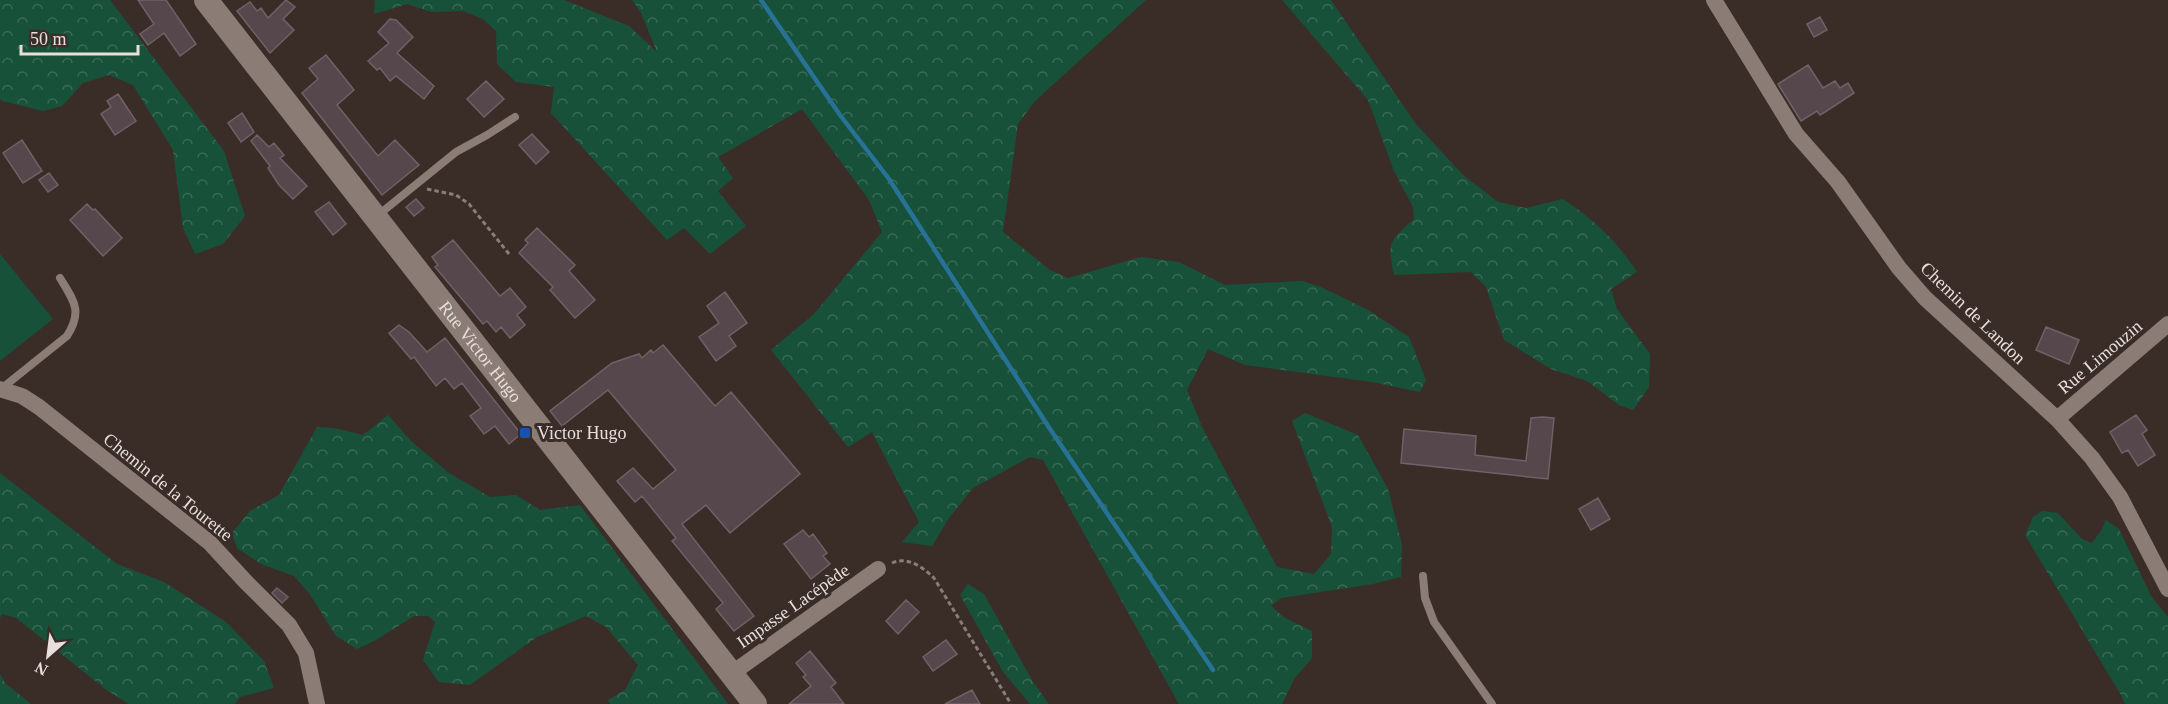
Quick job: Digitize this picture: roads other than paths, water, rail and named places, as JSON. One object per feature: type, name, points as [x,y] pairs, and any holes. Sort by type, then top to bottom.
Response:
[{"type":"main road","name":"Rue Victor Hugo","points":[[206,0],[755,704]]},
{"type":"street","name":"Chemin de Landon","points":[[1714,0],[1796,134],[1838,182],[1899,268],[1925,298],[2057,419],[2092,458],[2120,497],[2168,589]]},
{"type":"street","name":"Rue Limouzin","points":[[2057,419],[2168,324]]},
{"type":"street","name":"Chemin de la Tourette","points":[[0,389],[22,396],[39,407],[210,543],[298,637],[306,653],[317,704]]},
{"type":"street","name":"Impasse Lacépède","points":[[731,674],[878,569]]},
{"type":"lane","points":[[375,218],[456,152],[516,117]]},
{"type":"lane","points":[[0,389],[67,336],[74,326],[75,302],[60,278]]},
{"type":"lane","points":[[1423,576],[1425,598],[1434,622],[1492,704]]},
{"type":"waterway","points":[[761,0],[840,115],[889,179],[1048,426],[1213,670]]},
{"type":"place","name":"Victor Hugo","points":[[525,433]]}]
